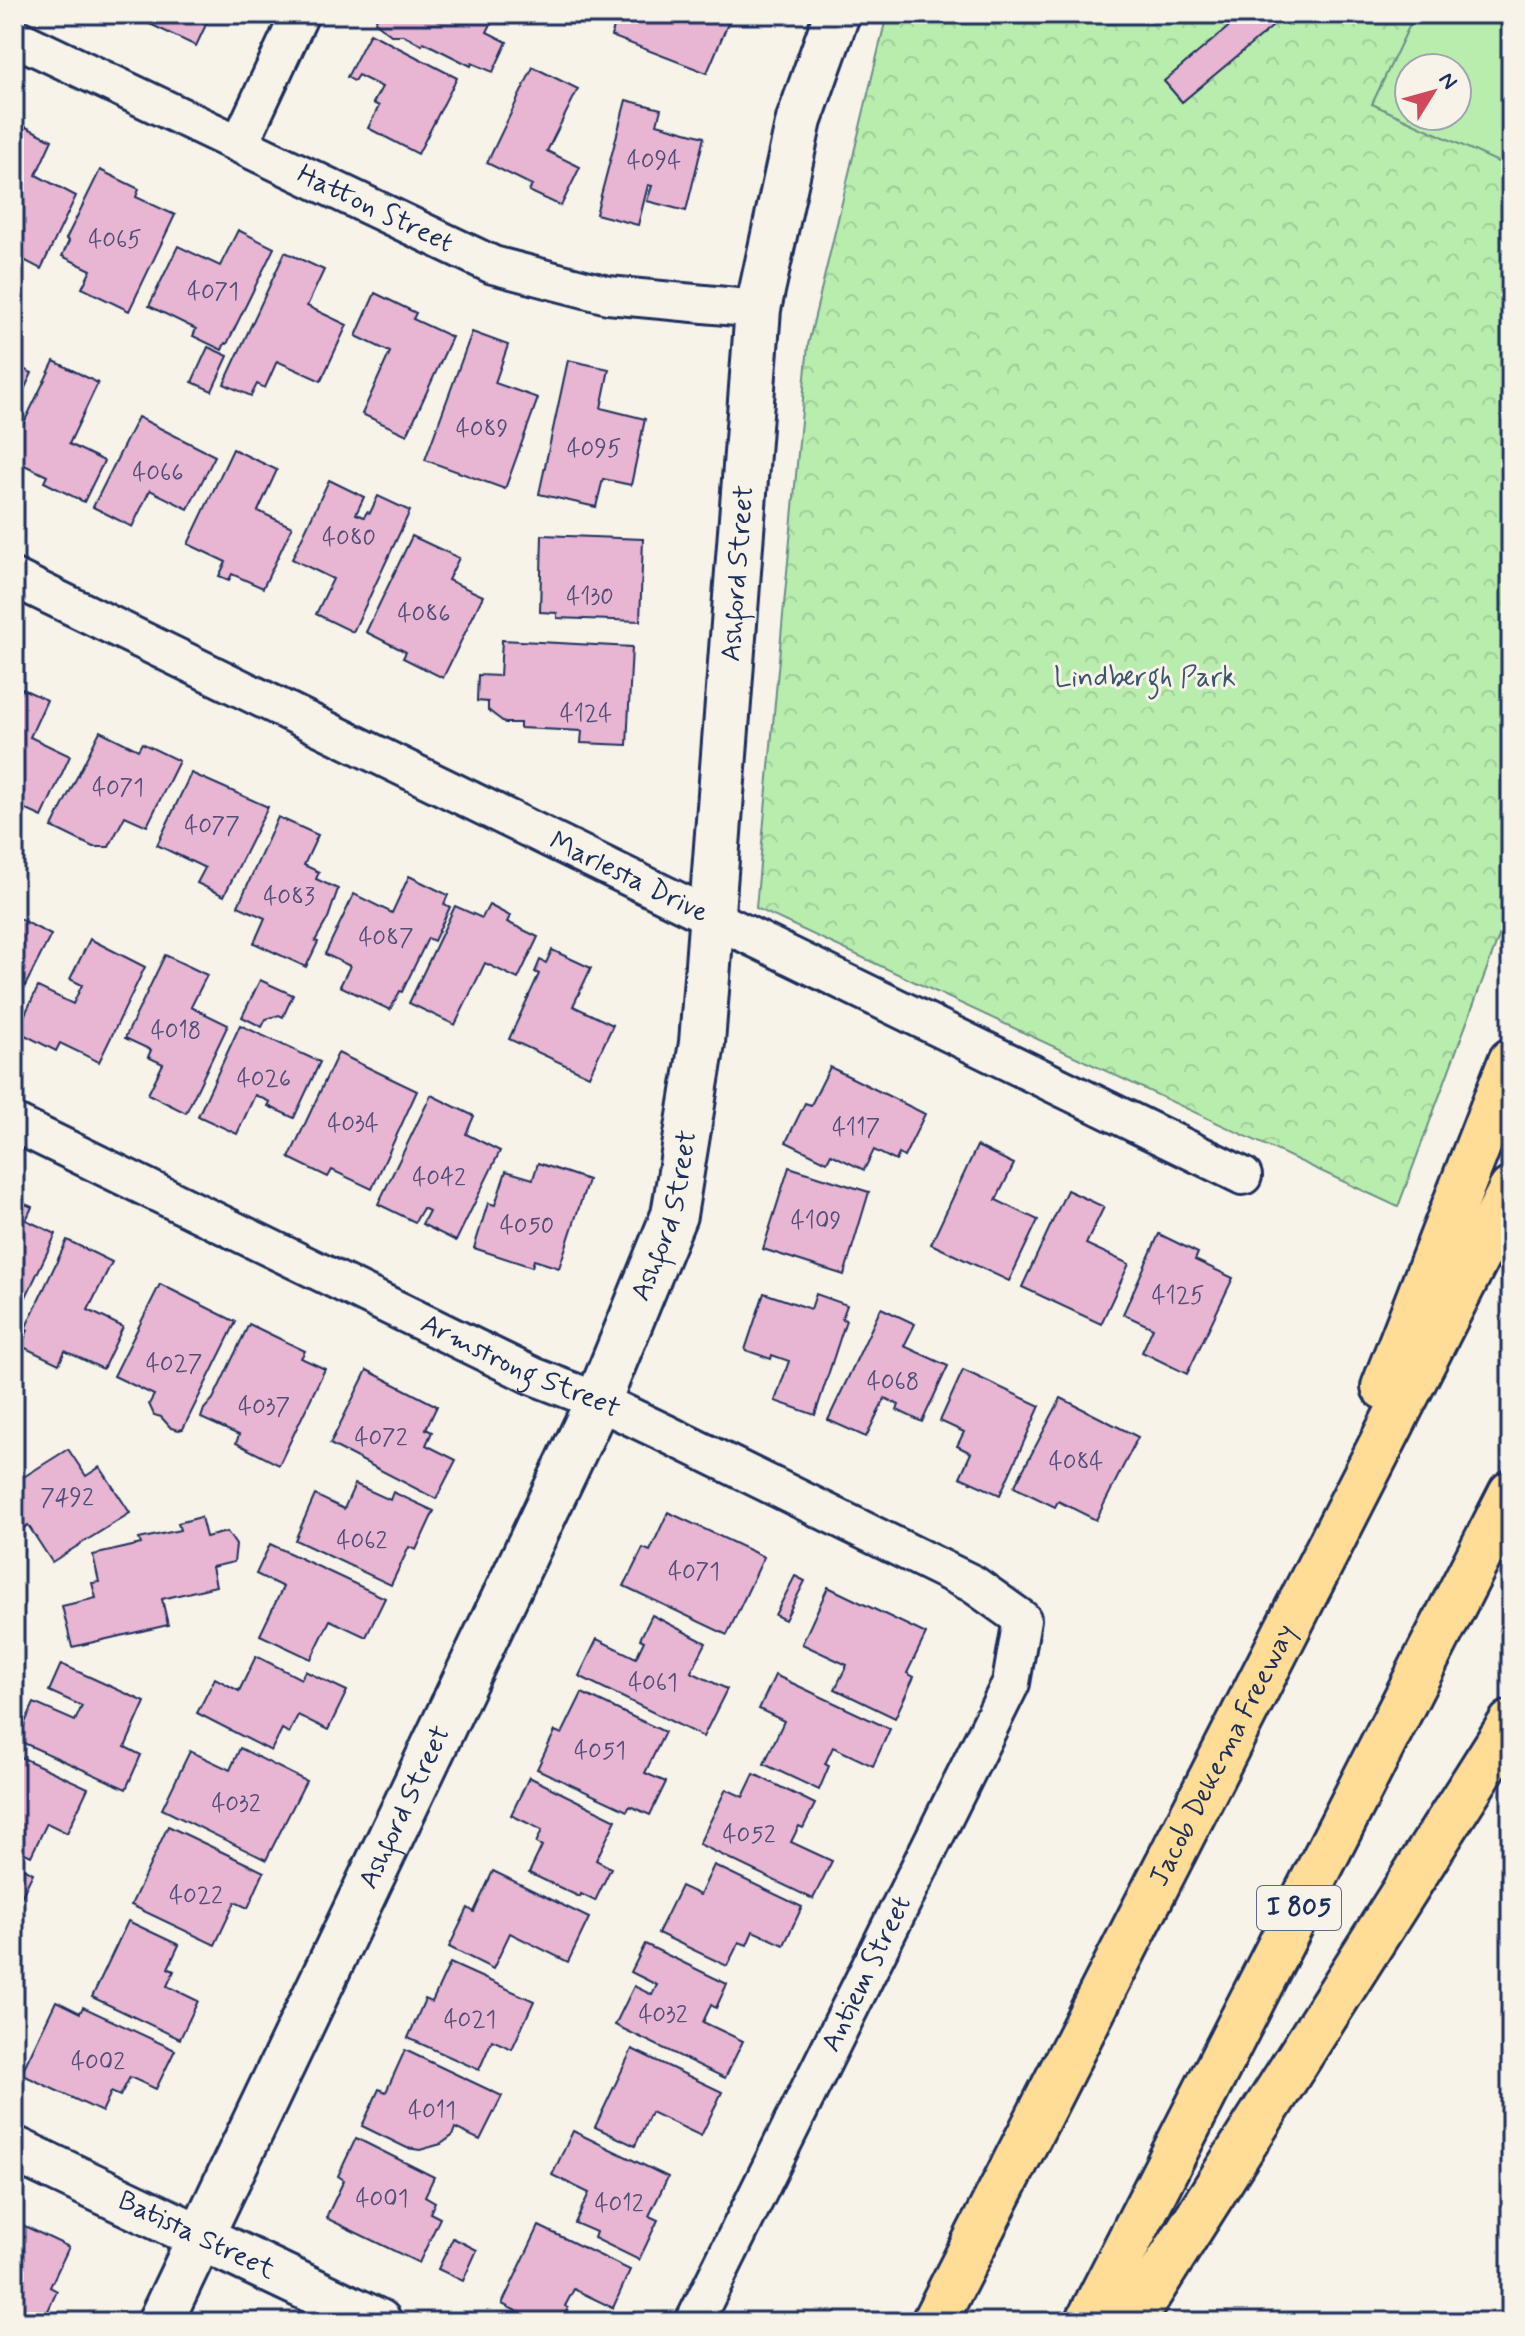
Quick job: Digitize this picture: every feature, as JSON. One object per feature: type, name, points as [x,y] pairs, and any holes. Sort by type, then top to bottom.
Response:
[{"type":"highway","points":[[1309,1589],[1425,1278],[1511,1061]]},
{"type":"highway","name":"Jacob Dekema Freeway","points":[[934,2322],[1511,1190]]},
{"type":"highway","name":"I 805","points":[[1088,2322],[1511,1493]]},
{"type":"highway","points":[[1131,2322],[1511,1723]]},
{"type":"street","points":[[240,143],[300,14]]},
{"type":"street","name":"Ashford Street","points":[[160,2322],[598,1401],[674,1215],[702,1043],[758,309],[799,120],[837,14]]},
{"type":"street","name":"Hatton Street","points":[[14,37],[493,265],[608,295],[758,309]]},
{"type":"street","name":"Marlesta Drive","points":[[14,578],[1243,1176]]},
{"type":"street","name":"Armstrong Street","points":[[14,1123],[533,1376],[598,1401],[973,1584],[1022,1619]]},
{"type":"street","name":"Antiem Street","points":[[694,2322],[1011,1683],[1022,1619]]},
{"type":"street","name":"Batista Street","points":[[14,2149],[379,2322]]},
{"type":"green space","name":"Lindbergh Park","points":[[887,14],[1511,14],[1511,904],[1398,1207],[756,908],[808,345]]},
{"type":"green space","points":[[1415,14],[1511,14],[1511,168],[1433,132],[1473,132],[1473,52],[1397,52]]},
{"type":"green space","points":[[1393,60],[1393,114],[1372,104]]},
{"type":"building","points":[[129,14],[211,14],[196,46]]},
{"type":"building","points":[[379,14],[496,14],[487,32],[507,42],[493,72],[472,63],[471,66],[423,42],[422,45],[403,35],[391,35],[375,22]]},
{"type":"building","points":[[619,14],[732,14],[707,73],[611,36]]},
{"type":"building","points":[[1244,14],[1261,14],[1272,27],[1182,102],[1164,81]]},
{"type":"building","points":[[370,33],[457,78],[418,154],[368,128],[379,106],[373,103],[382,87],[358,75],[354,81],[347,77]]},
{"type":"building","points":[[533,67],[578,89],[547,151],[580,167],[561,206],[529,191],[532,185],[487,163]]},
{"type":"building","points":[[626,100],[661,109],[657,124],[704,137],[686,211],[647,201],[652,186],[648,185],[638,225],[596,214]]},
{"type":"building","points":[[16,122],[52,140],[36,175],[76,196],[41,269],[14,255]]},
{"type":"building","points":[[100,170],[139,189],[136,197],[175,215],[129,311],[82,288],[91,270],[62,256],[69,241],[66,239]]},
{"type":"building","points":[[238,230],[274,248],[222,350],[193,336],[196,329],[149,306],[178,246],[220,266]]},
{"type":"building","points":[[285,252],[324,270],[307,306],[347,325],[321,381],[277,361],[265,388],[257,384],[251,396],[224,384]]},
{"type":"building","points":[[375,293],[416,313],[413,319],[452,337],[407,435],[362,414],[390,352],[356,336]]},
{"type":"building","points":[[472,332],[508,345],[495,383],[538,398],[505,489],[425,460]]},
{"type":"building","points":[[208,347],[228,356],[212,391],[192,382]]},
{"type":"building","points":[[568,360],[609,369],[601,408],[645,419],[631,485],[603,479],[596,507],[539,494]]},
{"type":"building","points":[[54,361],[98,383],[69,444],[104,461],[84,502],[44,482],[47,476],[14,460],[14,443]]},
{"type":"building","points":[[14,365],[32,373],[14,411]]},
{"type":"building","points":[[138,417],[215,456],[188,509],[150,490],[132,527],[93,507]]},
{"type":"building","points":[[233,449],[277,470],[258,511],[292,527],[263,588],[232,574],[229,580],[219,576],[226,562],[188,544]]},
{"type":"building","points":[[329,480],[364,497],[356,514],[364,517],[367,512],[370,513],[378,496],[410,511],[353,632],[316,614],[333,579],[292,559]]},
{"type":"building","points":[[542,535],[643,539],[640,621],[557,618],[557,613],[540,612]]},
{"type":"building","points":[[412,536],[459,558],[448,580],[483,596],[443,678],[403,658],[406,652],[366,632]]},
{"type":"building","points":[[502,640],[632,647],[627,745],[581,743],[582,731],[520,728],[520,723],[505,723],[488,710],[488,702],[477,701],[478,675],[500,676]]},
{"type":"building","points":[[14,685],[47,700],[30,737],[70,756],[42,817],[14,804]]},
{"type":"building","points":[[100,731],[138,750],[142,743],[179,761],[147,826],[125,816],[109,847],[93,847],[52,827]]},
{"type":"building","points":[[191,773],[268,807],[224,896],[197,883],[205,868],[157,845]]},
{"type":"building","points":[[278,817],[318,835],[304,865],[319,872],[316,879],[338,889],[306,967],[254,943],[265,918],[238,906]]},
{"type":"building","points":[[409,876],[448,895],[444,904],[450,907],[434,941],[428,938],[390,1010],[340,986],[350,966],[325,954],[354,894],[392,913]]},
{"type":"building","points":[[489,905],[510,916],[507,922],[538,937],[518,979],[485,963],[455,1025],[409,1003],[455,906],[482,918]]},
{"type":"building","points":[[14,916],[51,935],[24,988],[14,984]]},
{"type":"building","points":[[90,939],[145,967],[99,1062],[60,1043],[56,1051],[17,1031],[38,987],[73,1004],[82,985],[70,979]]},
{"type":"building","points":[[552,950],[591,968],[573,1006],[613,1025],[589,1076],[509,1039],[539,974],[535,972],[540,960],[546,963]]},
{"type":"building","points":[[165,955],[207,975],[191,1007],[228,1025],[186,1113],[148,1094],[163,1064],[148,1057],[151,1050],[125,1038]]},
{"type":"building","points":[[260,980],[293,995],[283,1017],[279,1015],[266,1019],[262,1027],[242,1017]]},
{"type":"building","points":[[240,1025],[320,1062],[294,1118],[268,1106],[270,1102],[255,1095],[237,1134],[198,1116]]},
{"type":"building","points":[[338,1053],[417,1091],[372,1189],[332,1170],[328,1177],[289,1158]]},
{"type":"building","points":[[830,1067],[925,1114],[904,1157],[899,1154],[896,1161],[874,1150],[864,1170],[831,1154],[827,1162],[786,1142],[805,1103],[811,1105]]},
{"type":"building","points":[[431,1095],[474,1116],[466,1134],[500,1151],[456,1241],[422,1224],[429,1211],[423,1208],[415,1222],[378,1204]]},
{"type":"building","points":[[977,1146],[1014,1164],[996,1200],[1038,1220],[1009,1281],[931,1244]]},
{"type":"building","points":[[538,1163],[588,1180],[559,1268],[534,1260],[532,1267],[474,1248],[488,1203],[495,1205],[506,1171],[533,1179]]},
{"type":"building","points":[[789,1167],[869,1192],[844,1275],[763,1249]]},
{"type":"building","points":[[1067,1190],[1104,1207],[1086,1244],[1129,1264],[1101,1324],[1022,1287]]},
{"type":"building","points":[[14,1199],[32,1207],[26,1220],[56,1234],[14,1322]]},
{"type":"building","points":[[1159,1234],[1198,1253],[1195,1260],[1233,1278],[1187,1374],[1142,1352],[1153,1328],[1123,1314]]},
{"type":"building","points":[[67,1240],[112,1262],[88,1310],[123,1327],[103,1369],[65,1351],[59,1364],[21,1346],[28,1330],[25,1329]]},
{"type":"building","points":[[160,1284],[236,1322],[183,1429],[179,1430],[171,1428],[161,1417],[154,1415],[149,1404],[154,1395],[114,1376]]},
{"type":"building","points":[[764,1293],[811,1309],[816,1294],[847,1305],[842,1319],[846,1320],[815,1415],[775,1401],[789,1361],[772,1355],[771,1359],[745,1350]]},
{"type":"building","points":[[881,1308],[915,1324],[904,1346],[948,1366],[922,1422],[897,1410],[899,1405],[885,1398],[866,1437],[828,1420]]},
{"type":"building","points":[[249,1324],[305,1351],[301,1358],[325,1369],[279,1465],[236,1443],[239,1435],[201,1418]]},
{"type":"building","points":[[367,1370],[437,1406],[426,1429],[432,1432],[426,1445],[456,1460],[436,1499],[330,1444]]},
{"type":"building","points":[[963,1370],[1040,1406],[1000,1495],[960,1477],[971,1453],[957,1446],[964,1432],[940,1421]]},
{"type":"building","points":[[1061,1398],[1138,1437],[1096,1520],[1058,1501],[1055,1507],[1014,1487]]},
{"type":"building","points":[[68,1449],[86,1476],[100,1467],[130,1513],[52,1562],[28,1525],[22,1529],[14,1517],[14,1483]]},
{"type":"building","points":[[355,1484],[390,1500],[393,1492],[434,1511],[416,1550],[409,1547],[391,1585],[295,1540],[315,1495],[344,1509]]},
{"type":"building","points":[[668,1512],[764,1557],[727,1635],[624,1586],[643,1548],[650,1551]]},
{"type":"building","points":[[201,1517],[206,1537],[227,1532],[236,1545],[234,1562],[212,1567],[216,1586],[162,1599],[168,1625],[72,1647],[62,1606],[96,1598],[92,1583],[99,1582],[93,1555],[141,1544],[139,1539],[180,1530],[178,1523]]},
{"type":"building","points":[[270,1544],[385,1598],[366,1637],[330,1620],[311,1659],[260,1635],[283,1587],[256,1574]]},
{"type":"building","points":[[795,1576],[805,1581],[785,1620],[775,1615]]},
{"type":"building","points":[[828,1587],[926,1634],[907,1673],[914,1677],[895,1718],[835,1689],[847,1665],[802,1644]]},
{"type":"building","points":[[652,1615],[706,1643],[691,1672],[727,1689],[703,1737],[579,1676],[597,1639],[636,1658],[644,1641],[640,1639]]},
{"type":"building","points":[[256,1656],[301,1679],[305,1671],[347,1691],[328,1730],[298,1715],[289,1733],[282,1729],[271,1751],[197,1713],[215,1678],[239,1691]]},
{"type":"building","points":[[61,1664],[145,1702],[125,1747],[141,1755],[126,1789],[17,1740],[34,1703],[75,1721],[82,1706],[49,1691]]},
{"type":"building","points":[[775,1675],[890,1729],[873,1766],[833,1747],[819,1790],[764,1764],[784,1721],[759,1709]]},
{"type":"building","points":[[582,1693],[665,1732],[645,1773],[666,1782],[650,1815],[630,1806],[627,1811],[537,1769],[555,1731],[562,1734]]},
{"type":"building","points":[[240,1748],[306,1781],[266,1860],[162,1809],[190,1751],[230,1770]]},
{"type":"building","points":[[14,1754],[88,1788],[67,1833],[47,1823],[31,1856],[14,1848]]},
{"type":"building","points":[[754,1774],[815,1804],[803,1828],[799,1826],[791,1842],[832,1861],[813,1899],[699,1844],[726,1789],[743,1797]]},
{"type":"building","points":[[529,1777],[616,1820],[596,1860],[611,1868],[595,1901],[529,1873],[542,1846],[536,1843],[542,1830],[511,1815]]},
{"type":"building","points":[[168,1826],[264,1872],[248,1908],[235,1902],[215,1945],[131,1905]]},
{"type":"building","points":[[14,1864],[33,1873],[14,1912]]},
{"type":"building","points":[[714,1865],[802,1907],[784,1945],[753,1931],[747,1945],[739,1942],[727,1966],[658,1933],[681,1886],[700,1895]]},
{"type":"building","points":[[493,1871],[589,1918],[568,1962],[510,1933],[493,1969],[449,1947],[468,1908],[474,1912]]},
{"type":"building","points":[[128,1921],[179,1945],[168,1968],[174,1971],[167,1986],[198,2001],[180,2039],[92,1997]]},
{"type":"building","points":[[645,1944],[727,1984],[716,2008],[711,2005],[703,2022],[743,2041],[725,2078],[615,2025],[634,1986],[652,1995],[657,1985],[631,1972]]},
{"type":"building","points":[[450,1963],[534,2001],[512,2049],[492,2040],[479,2070],[408,2038],[425,1999],[432,2002]]},
{"type":"building","points":[[56,2001],[80,2013],[83,2007],[175,2050],[156,2089],[130,2077],[120,2096],[111,2092],[102,2112],[21,2074]]},
{"type":"building","points":[[632,2049],[722,2092],[701,2136],[651,2112],[635,2146],[595,2127]]},
{"type":"building","points":[[405,2050],[502,2096],[480,2140],[455,2128],[452,2136],[441,2144],[420,2150],[407,2148],[362,2126],[379,2089],[386,2092]]},
{"type":"building","points":[[573,2131],[668,2177],[649,2216],[658,2220],[639,2260],[594,2238],[596,2232],[575,2223],[589,2193],[552,2175]]},
{"type":"building","points":[[356,2138],[434,2177],[425,2196],[435,2202],[430,2213],[440,2218],[419,2263],[326,2218],[344,2180],[338,2176]]},
{"type":"building","points":[[14,2221],[69,2247],[50,2287],[57,2291],[43,2322],[14,2319]]},
{"type":"building","points":[[539,2226],[630,2270],[613,2308],[574,2289],[561,2322],[538,2322],[502,2304]]},
{"type":"building","points":[[453,2238],[477,2250],[463,2281],[438,2269]]}]
